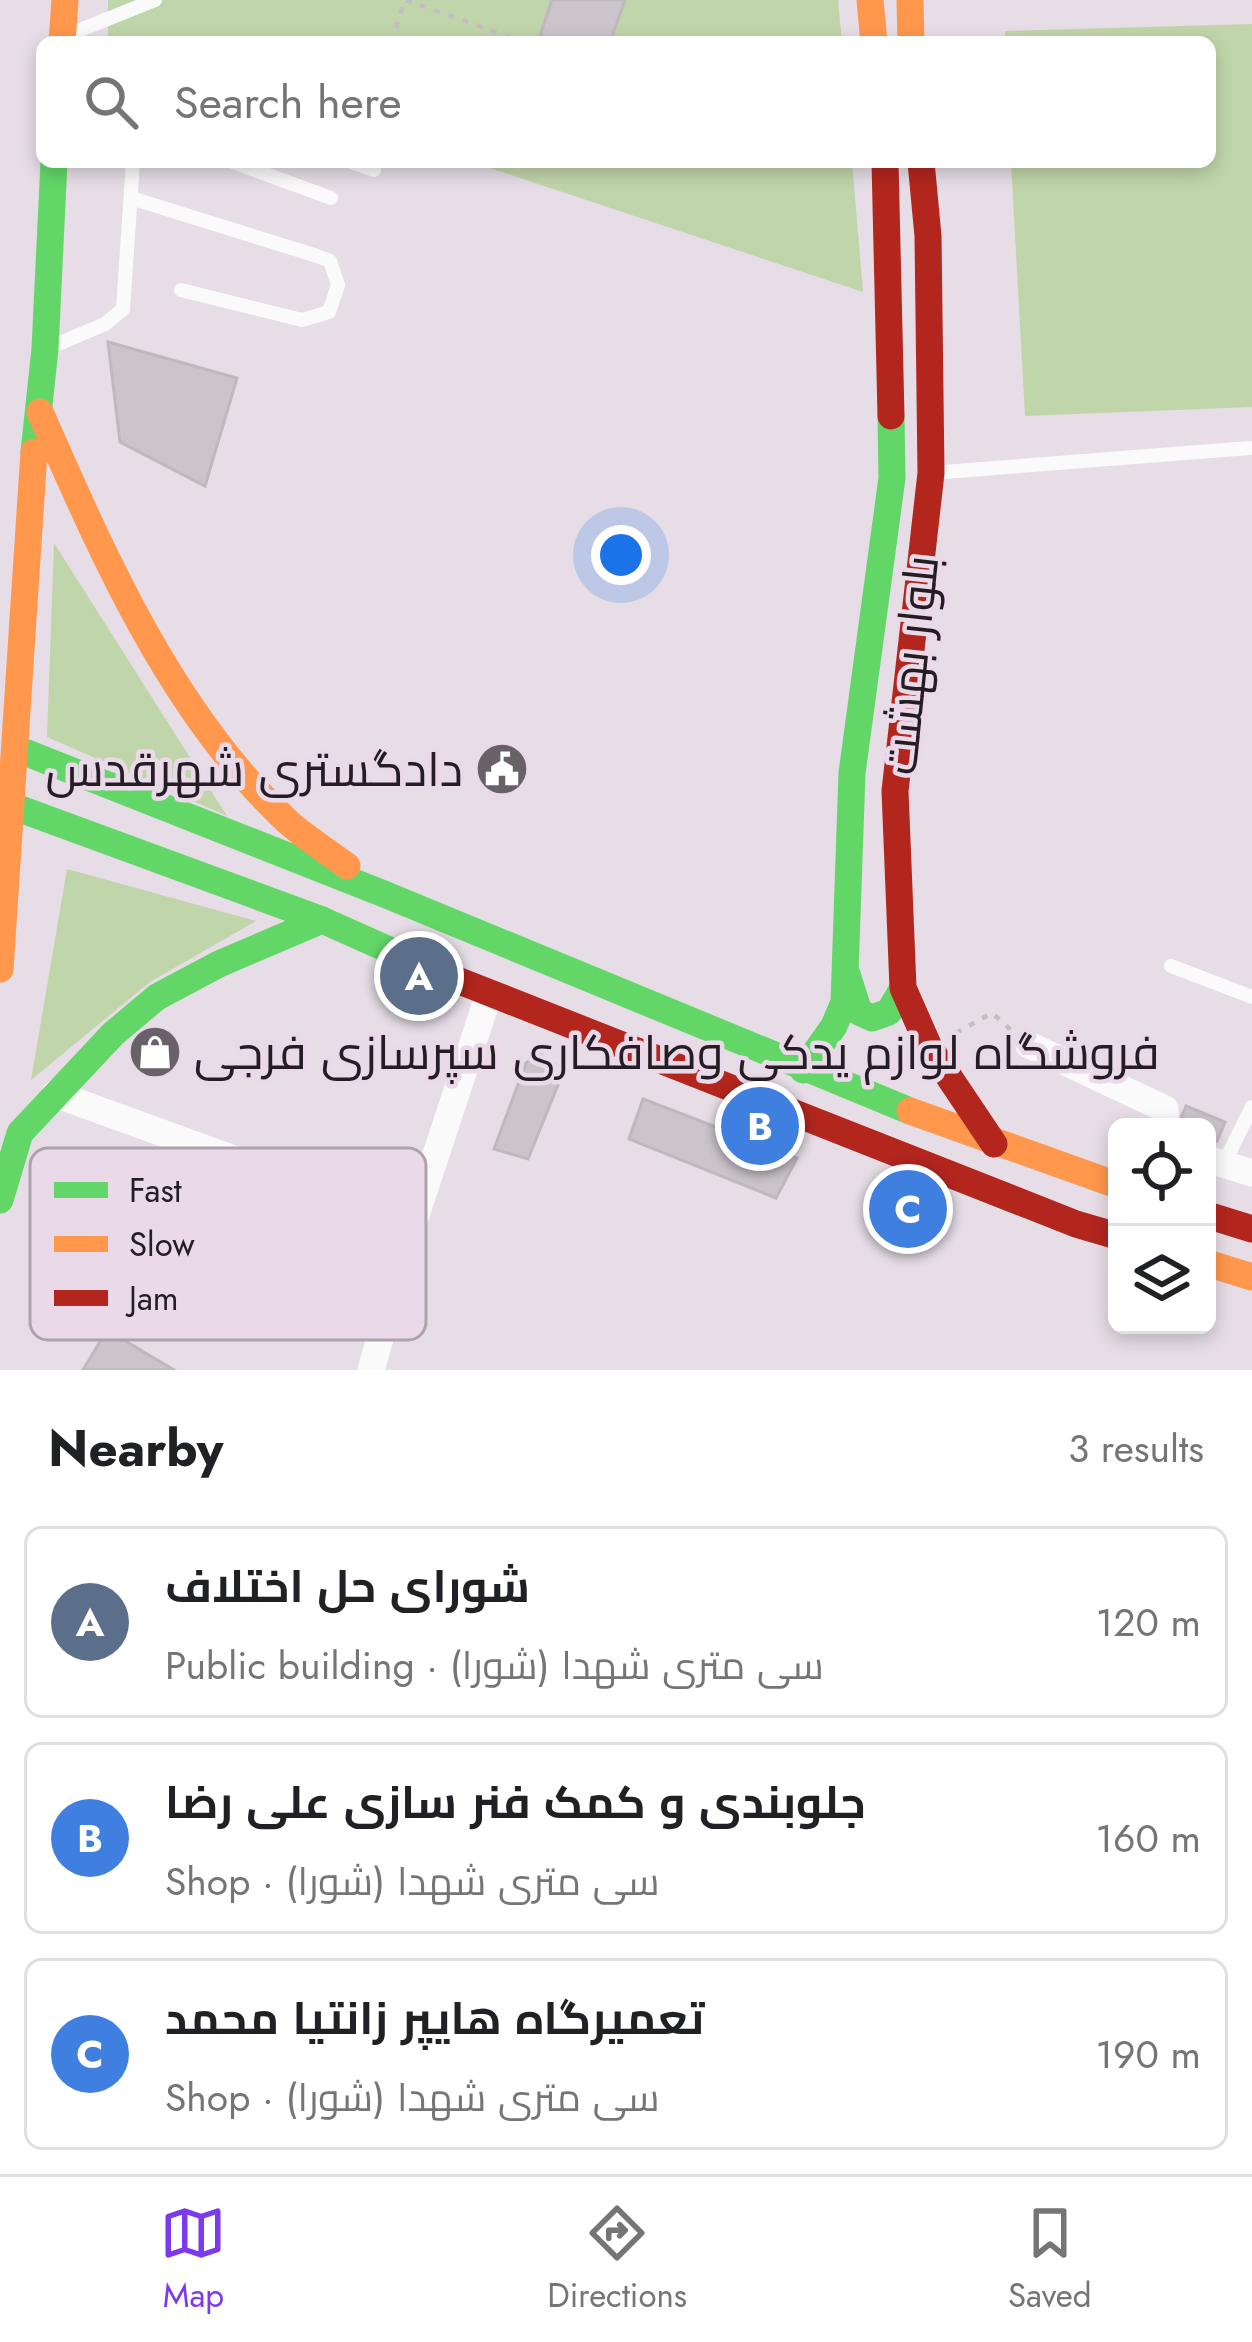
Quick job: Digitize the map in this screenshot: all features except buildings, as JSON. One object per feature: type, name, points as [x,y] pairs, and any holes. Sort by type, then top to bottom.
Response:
[{"type":"main road","points":[[65,0],[72,36]]},
{"type":"main road","points":[[870,0],[873,36]]},
{"type":"main road","points":[[910,0],[911,36]]},
{"type":"main road","points":[[0,969],[54,168]]},
{"type":"main road","name":"بلوار بهشت","points":[[803,1070],[834,1026],[844,1002],[847,974],[852,773],[892,478],[885,168]]},
{"type":"main road","name":"بلوار بهشت","points":[[922,168],[928,236],[930,480],[896,791],[903,988],[929,1047],[994,1144]]},
{"type":"main road","points":[[38,406],[119,589],[212,733],[284,819],[384,894]]},
{"type":"main road","points":[[892,478],[930,480]]},
{"type":"main road","points":[[16,749],[384,894],[803,1070],[994,1144],[1108,1182]]},
{"type":"main road","points":[[12,806],[322,920],[489,994],[1108,1233]]},
{"type":"main road","points":[[0,1200],[20,1132],[113,1034],[157,998],[219,964],[322,920]]},
{"type":"main road","points":[[489,994],[507,948]]},
{"type":"main road","points":[[847,974],[859,1012],[872,1018],[889,1012],[903,988]]},
{"type":"main road","points":[[1216,1218],[1252,1229]]},
{"type":"main road","points":[[1216,1266],[1252,1277]]},
{"type":"street","points":[[426,1185],[489,994]]},
{"type":"street","points":[[1029,1045],[1165,1109],[1166,1118]]},
{"type":"street","points":[[55,1094],[204,1148]]},
{"type":"street","points":[[1216,1161],[1252,1173]]},
{"type":"street","points":[[371,1370],[380,1340]]},
{"type":"lane","points":[[76,36],[155,0]]},
{"type":"lane","points":[[45,350],[105,324],[123,309],[133,168]]},
{"type":"lane","points":[[249,168],[331,198]]},
{"type":"lane","points":[[368,168],[374,170]]},
{"type":"lane","points":[[131,197],[329,261],[338,285],[329,312],[302,320],[182,290]]},
{"type":"lane","points":[[930,480],[1250,448]]},
{"type":"lane","points":[[1171,966],[1252,997]]},
{"type":"lane","points":[[1216,1160],[1252,1107]]},
{"type":"path","points":[[394,36],[405,0],[507,36]]},
{"type":"path","points":[[929,1047],[992,1013],[1029,1045]]},
{"type":"green space","points":[[108,0],[838,0],[841,36],[108,36]]},
{"type":"green space","points":[[1252,24],[1252,407],[1025,416],[1011,168],[1216,168],[1216,36],[1005,36],[1005,31]]},
{"type":"green space","points":[[490,168],[853,168],[863,292]]},
{"type":"green space","points":[[54,543],[227,816],[47,737]]},
{"type":"green space","points":[[67,869],[256,921],[150,982],[31,1080]]},
{"type":"traffic: fast","points":[[34,452],[45,349],[54,168]]},
{"type":"traffic: fast","points":[[803,1070],[834,1026],[844,1002],[852,773],[892,478],[891,416]]},
{"type":"traffic: fast","points":[[17,749],[910,1111]]},
{"type":"traffic: fast","points":[[12,806],[322,920],[452,978]]},
{"type":"traffic: fast","points":[[0,1200],[20,1133],[113,1034],[157,997],[219,964],[322,920]]},
{"type":"traffic: fast","points":[[847,974],[859,1012],[872,1018],[889,1012],[903,988]]},
{"type":"traffic: slow","points":[[62,36],[65,0]]},
{"type":"traffic: slow","points":[[870,0],[873,36]]},
{"type":"traffic: slow","points":[[910,0],[911,36]]},
{"type":"traffic: slow","points":[[40,412],[115,576],[175,682],[246,779],[288,822],[347,866]]},
{"type":"traffic: slow","points":[[0,969],[34,452]]},
{"type":"traffic: slow","points":[[910,1111],[1108,1182]]},
{"type":"traffic: slow","points":[[1216,1266],[1252,1277]]},
{"type":"traffic: jam","points":[[885,168],[891,416]]},
{"type":"traffic: jam","points":[[922,168],[928,236],[931,473],[895,791],[903,988],[929,1047],[994,1144]]},
{"type":"traffic: jam","points":[[452,978],[1108,1233]]},
{"type":"traffic: jam","points":[[1216,1218],[1252,1229]]},
{"type":"place","name":"دادگستری شهرقدس","points":[[502,769]]},
{"type":"place","name":"شورای حل اختلاف","points":[[419,976]]},
{"type":"place","name":"فروشگاه لوازم یدکی وصافکاری سپرسازی فرجی","points":[[155,1052]]},
{"type":"place","name":"جلوبندی و کمک فنر سازی علی رضا","points":[[760,1126]]},
{"type":"place","name":"تعمیرگاه هایپر زانتیا محمد","points":[[908,1209]]}]
